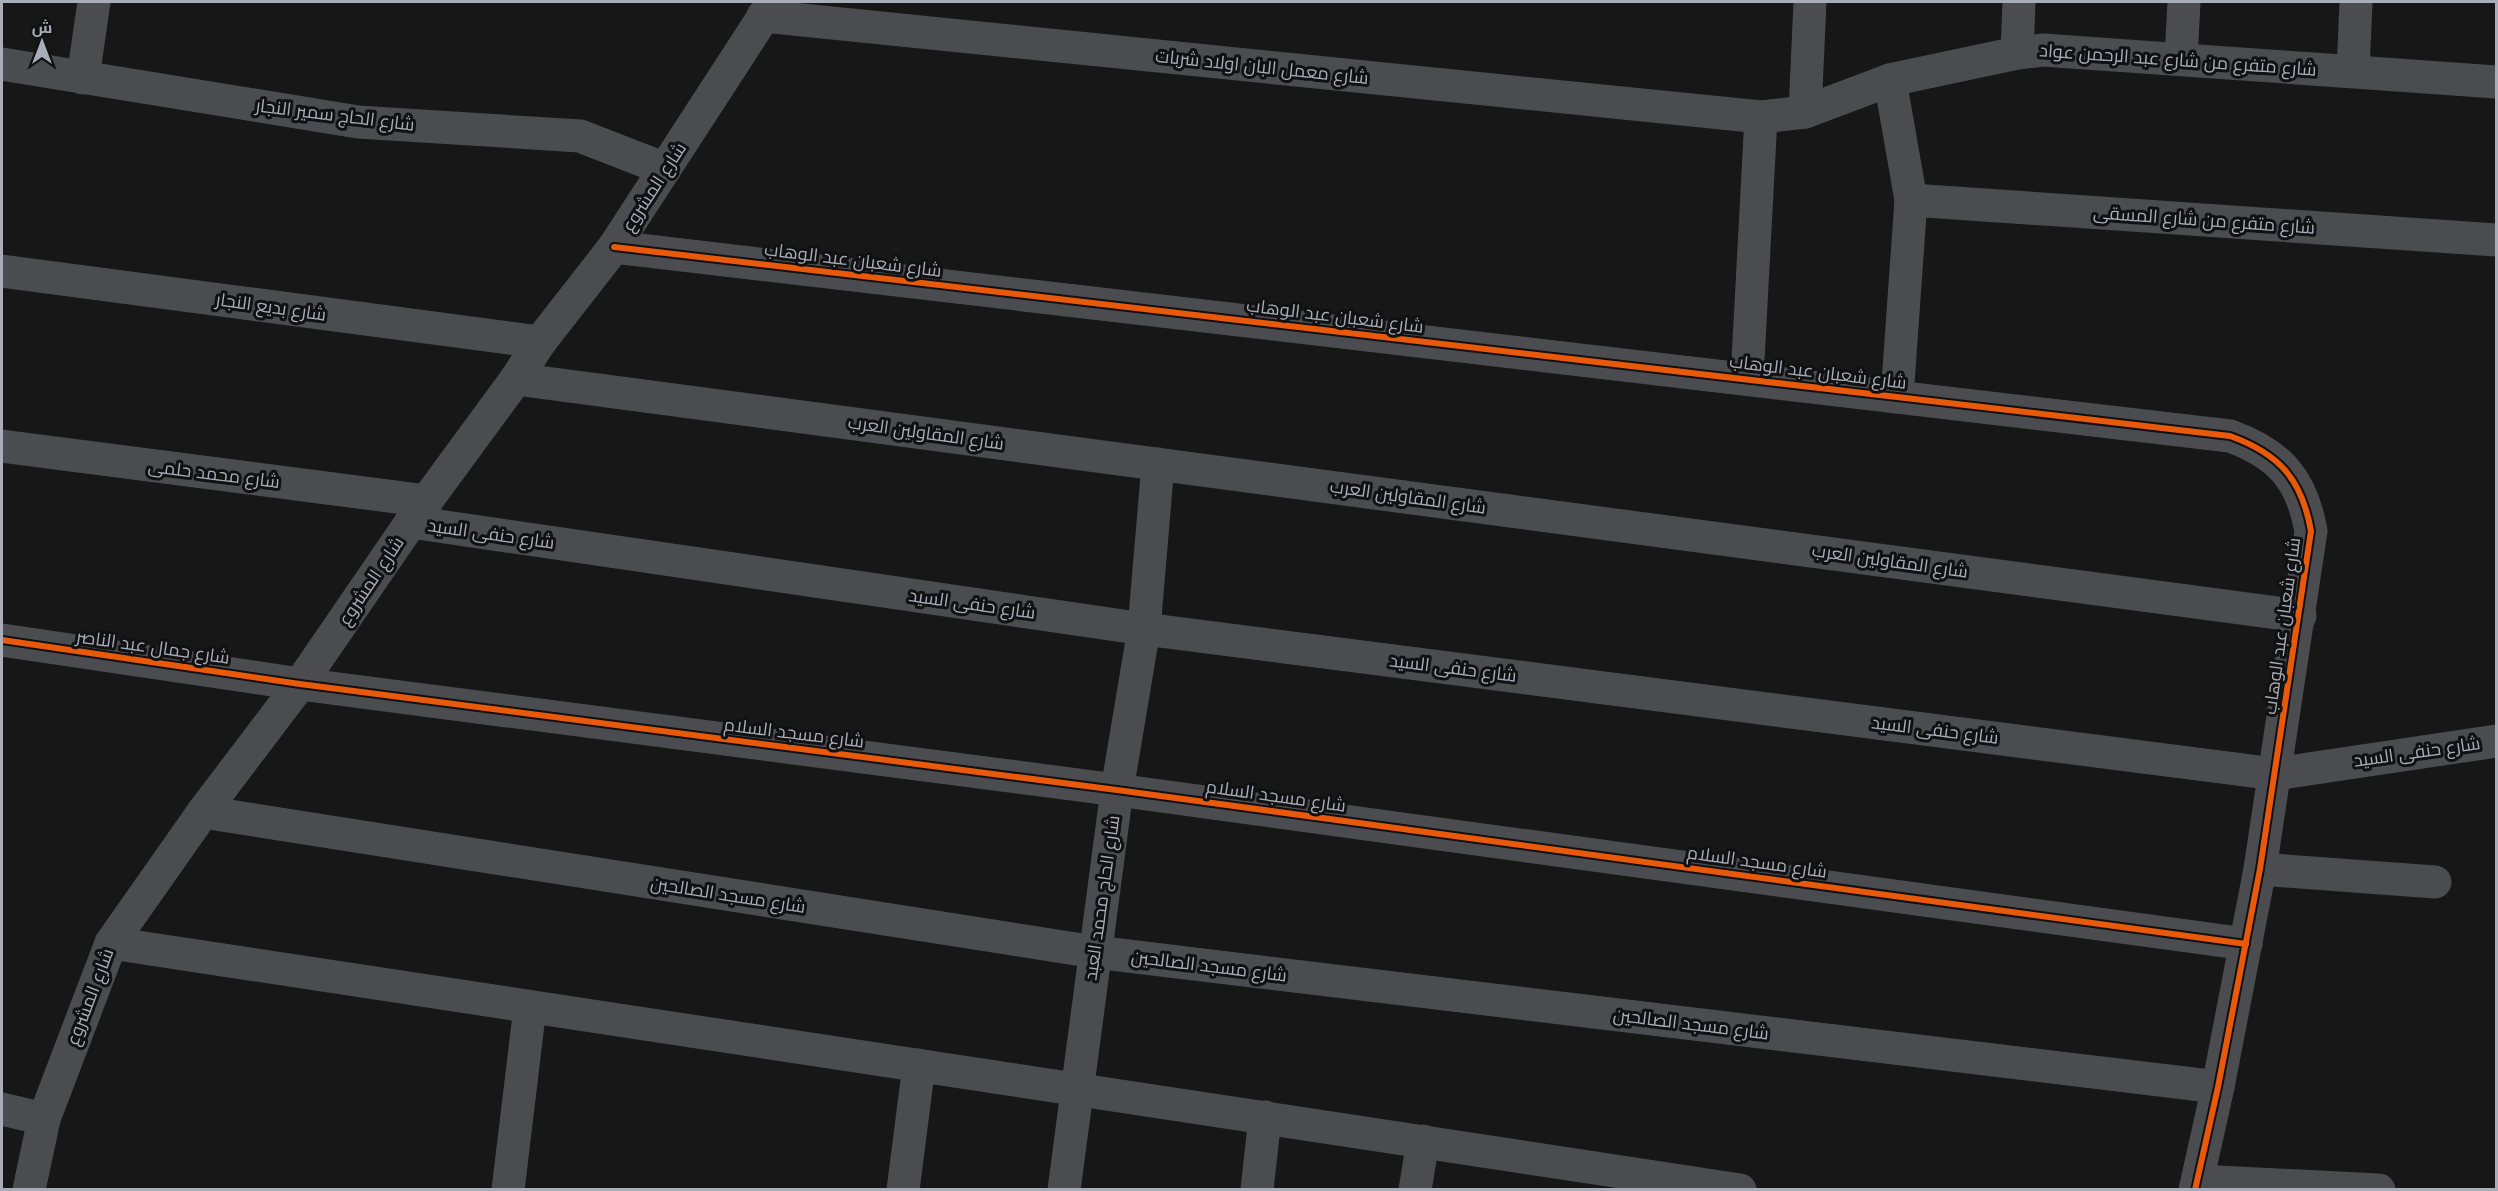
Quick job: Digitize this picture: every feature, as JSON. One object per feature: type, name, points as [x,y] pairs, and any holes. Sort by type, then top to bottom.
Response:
[{"type":"street","points":[[83,78],[94,2]]},
{"type":"street","points":[[1805,112],[1810,2]]},
{"type":"street","points":[[2017,53],[2019,2]]},
{"type":"street","points":[[2181,59],[2184,2]]},
{"type":"street","points":[[2353,71],[2356,2]]},
{"type":"street","name":"شارع معمل البان اولاد شربات","points":[[768,9],[1761,117]]},
{"type":"street","name":"شارع المشروع","points":[[28,1190],[44,1119],[111,943],[203,812],[300,684],[540,342],[614,248],[768,9]]},
{"type":"street","name":"شارع متفرع من شارع عبد الرحمن عواد","points":[[1761,117],[1805,112],[1890,80],[2017,53],[2073,51],[2496,82]]},
{"type":"street","name":"شارع الحاج سمير النجار","points":[[2,64],[358,122],[580,136],[665,169]]},
{"type":"street","points":[[1890,80],[1911,200],[1897,397]]},
{"type":"street","points":[[1747,379],[1761,117]]},
{"type":"street","name":"شارع متفرع من شارع المسقى","points":[[1911,200],[2496,240]]},
{"type":"street","name":"شارع شعبان عبد الوهاب","points":[[614,248],[2230,436],[2256,445],[2277,461],[2294,481],[2306,505],[2311,531],[2300,616],[2260,869],[2197,1185]]},
{"type":"street","name":"شارع بديع النجار","points":[[2,271],[540,342]]},
{"type":"street","name":"شارع المقاولين العرب","points":[[516,379],[2300,616]]},
{"type":"street","name":"شارع محمد حلمى","points":[[2,446],[419,512]]},
{"type":"street","name":"شارع الحاج محمد العبد","points":[[1064,1190],[1117,790],[1144,629],[1158,464]]},
{"type":"street","name":"شارع حنفى السيد","points":[[419,512],[1144,629],[2275,774],[2496,741]]},
{"type":"street","name":"شارع جمال عبد الناصر","points":[[2,640],[300,684]]},
{"type":"street","name":"شارع مسجد السلام","points":[[300,684],[1117,790],[2246,944]]},
{"type":"street","name":"شارع مسجد الصالحين","points":[[203,812],[1095,952],[2218,1087]]},
{"type":"street","points":[[2260,869],[2435,882]]},
{"type":"street","points":[[111,943],[1740,1190]]},
{"type":"street","points":[[508,1190],[531,1006]]},
{"type":"street","points":[[903,1190],[919,1065]]},
{"type":"street","points":[[2,1109],[44,1119]]},
{"type":"street","points":[[1257,1190],[1265,1118]]},
{"type":"street","points":[[1415,1190],[1423,1141]]},
{"type":"street","points":[[2197,1185],[2379,1190]]},
{"type":"cycle path","points":[[614,247],[2230,436],[2262,451],[2286,471],[2295,483],[2302,497],[2311,531],[2260,869],[2218,1087],[2195,1190]]},
{"type":"cycle path","points":[[2,640],[300,684],[1117,790],[2246,944]]}]
